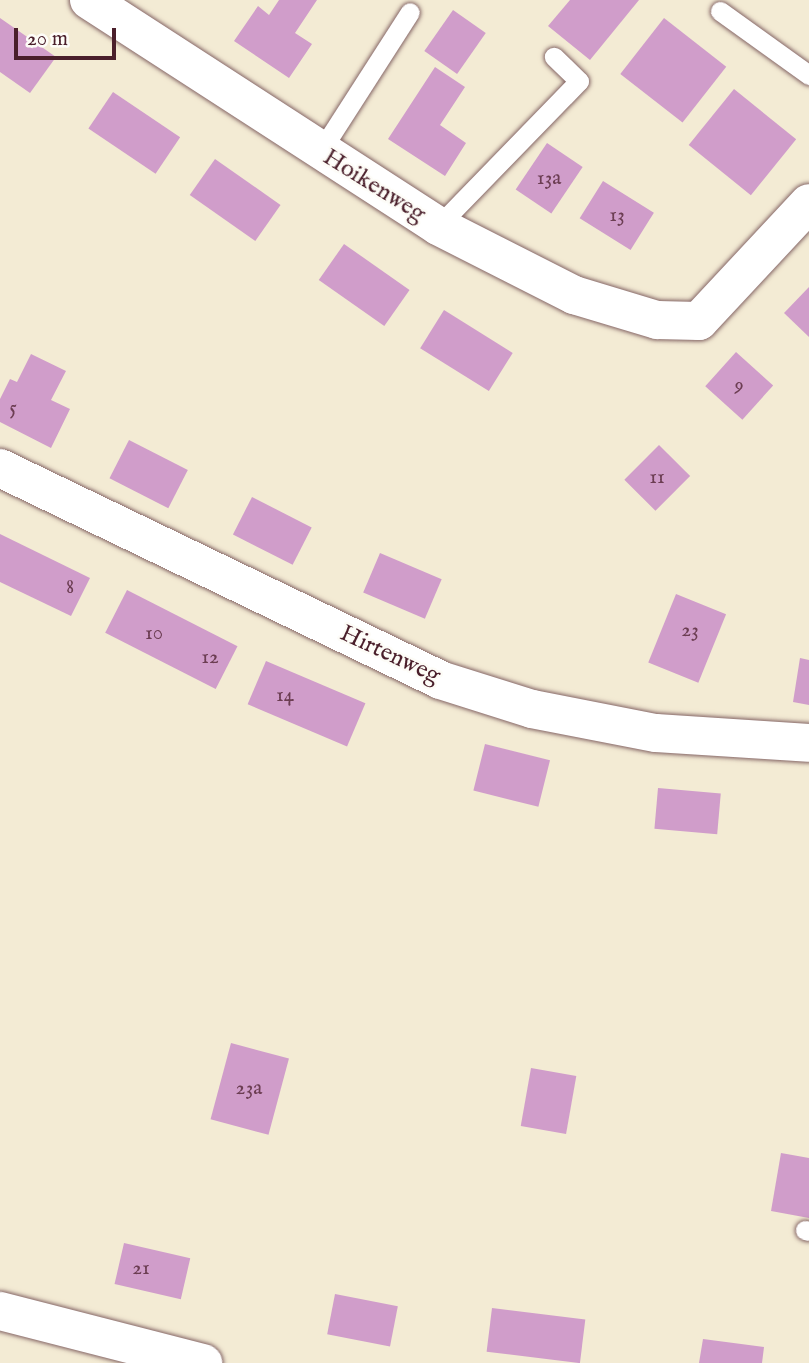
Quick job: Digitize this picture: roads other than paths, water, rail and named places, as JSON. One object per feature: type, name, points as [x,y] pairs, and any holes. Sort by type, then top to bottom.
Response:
[{"type":"street","name":"Hoikenweg","points":[[89,0],[438,226],[574,295],[681,323],[699,321],[726,296],[809,203]]},
{"type":"street","name":"Hirtenweg","points":[[0,468],[440,680],[532,709],[656,733],[809,743]]},
{"type":"street","points":[[0,1311],[203,1363]]},
{"type":"lane","points":[[720,11],[809,75]]},
{"type":"lane","points":[[320,152],[410,12]]},
{"type":"lane","points":[[438,226],[579,81],[554,57]]}]
